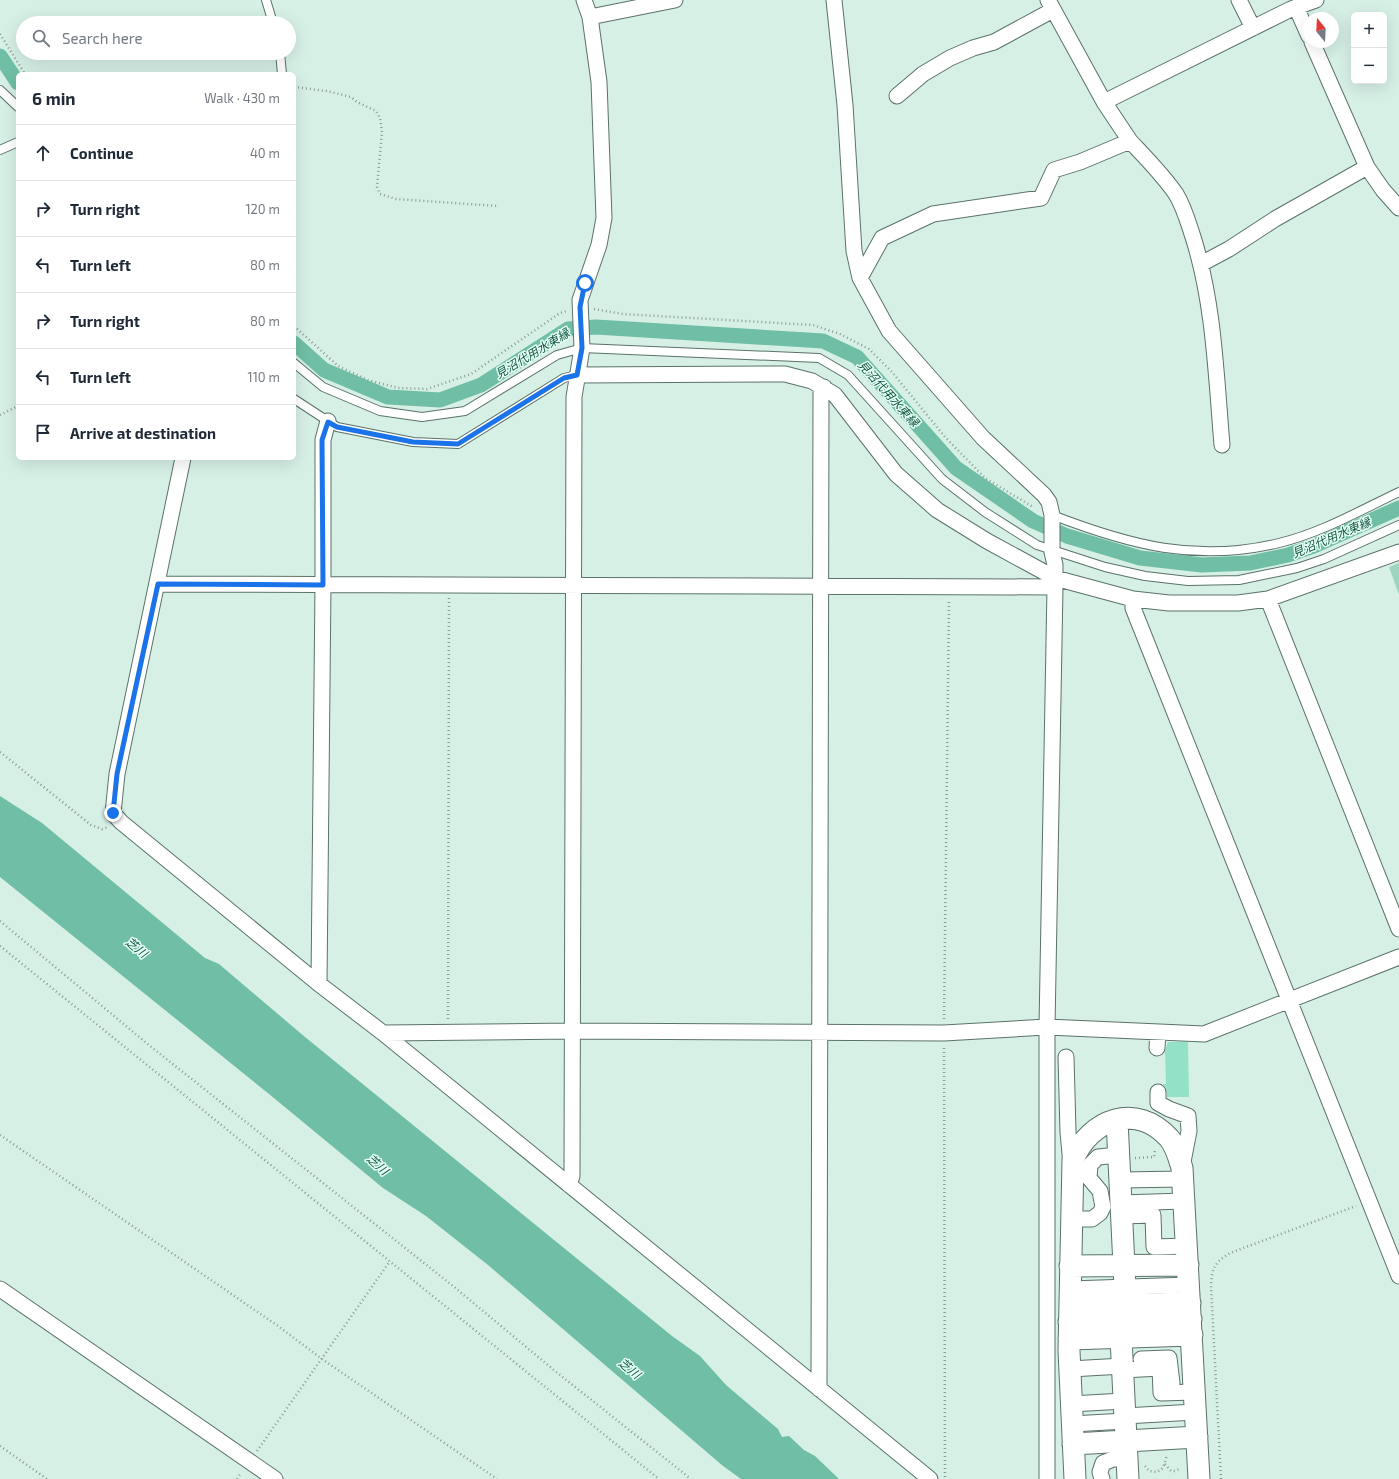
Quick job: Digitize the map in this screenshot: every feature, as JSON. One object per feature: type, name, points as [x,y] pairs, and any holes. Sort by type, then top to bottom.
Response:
[{"type":"street","points":[[569,1186],[572,1176],[574,397],[582,344],[580,300],[599,245],[604,218],[599,82],[590,17],[584,0]]},
{"type":"street","points":[[590,17],[675,0]]},
{"type":"street","points":[[834,0],[845,105],[854,251],[860,278],[889,331],[983,438],[1044,495],[1049,502],[1052,517],[1052,549],[1055,583],[1047,1027],[1047,1479]]},
{"type":"street","points":[[1239,0],[1253,28]]},
{"type":"street","points":[[1104,102],[1296,7],[1316,0]]},
{"type":"street","points":[[897,96],[923,74],[950,58],[973,48],[994,42],[1051,5],[1104,102],[1130,141],[1162,175],[1176,195],[1187,217],[1201,264],[1214,358],[1222,445]]},
{"type":"street","points":[[1296,7],[1303,23]]},
{"type":"street","points":[[1315,48],[1367,167],[1382,190],[1399,208]]},
{"type":"street","points":[[860,278],[882,238],[933,214],[1041,198],[1054,170],[1080,162],[1130,141]]},
{"type":"street","points":[[1201,264],[1229,249],[1281,215],[1367,167]]},
{"type":"street","points":[[577,375],[785,374],[812,381],[835,395],[896,474],[922,498],[937,510],[1055,583]]},
{"type":"street","points":[[819,1389],[818,1033],[822,586],[821,393],[824,387]]},
{"type":"street","points":[[319,984],[323,585],[322,440],[328,422]]},
{"type":"street","points":[[183,460],[158,584],[117,774],[113,813],[121,822],[319,984],[383,1033],[930,1479]]},
{"type":"street","points":[[158,584],[949,587],[1055,583],[1132,599],[1169,603],[1204,604],[1238,603],[1268,599],[1399,552]]},
{"type":"street","points":[[1132,599],[1133,608],[1399,1276]]},
{"type":"street","points":[[1268,599],[1399,929]]},
{"type":"street","points":[[383,1033],[572,1031],[944,1033],[1047,1027],[1204,1034],[1399,956]]},
{"type":"street","points":[[1157,1048],[1158,1032]]},
{"type":"street","points":[[1066,1057],[1068,1132],[1072,1172]]},
{"type":"street","points":[[1158,1092],[1158,1103],[1188,1116],[1189,1131],[1182,1174]]},
{"type":"street","points":[[1075,1479],[1070,1369],[1070,1266],[1073,1160],[1078,1148],[1088,1135],[1101,1125],[1127,1118],[1147,1122],[1159,1129],[1169,1138],[1178,1155],[1182,1174],[1199,1470]]},
{"type":"street","points":[[1117,1120],[1126,1154],[1120,1180],[1125,1287]]},
{"type":"street","points":[[1071,1219],[1092,1218],[1100,1213],[1103,1200],[1100,1191],[1089,1178],[1090,1165],[1098,1157],[1126,1154]]},
{"type":"street","points":[[1122,1210],[1153,1186],[1182,1174]]},
{"type":"street","points":[[1120,1180],[1153,1186],[1184,1201]]},
{"type":"street","points":[[1122,1210],[1152,1215],[1154,1246],[1187,1255]]},
{"type":"street","points":[[1070,1266],[1125,1266],[1187,1255]]},
{"type":"street","points":[[1070,1314],[1125,1287],[1190,1311]]},
{"type":"street","points":[[0,1289],[275,1479]]},
{"type":"street","points":[[1070,1314],[1190,1311]]},
{"type":"street","points":[[1070,1314],[1121,1338],[1190,1311]]},
{"type":"street","points":[[1121,1338],[1126,1440]]},
{"type":"street","points":[[1070,1369],[1122,1365],[1169,1358],[1170,1383],[1194,1387]]},
{"type":"street","points":[[1072,1424],[1098,1407],[1126,1440]]},
{"type":"street","points":[[1102,1479],[1100,1472],[1104,1463],[1112,1459],[1126,1440],[1196,1412]]},
{"type":"street","points":[[1072,1424],[1126,1440],[1197,1438]]},
{"type":"lane","points":[[266,0],[271,16]]},
{"type":"lane","points":[[281,60],[282,72]]},
{"type":"lane","points":[[0,90],[16,105]]},
{"type":"lane","points":[[0,150],[16,143]]},
{"type":"lane","points":[[296,365],[322,387],[380,411],[422,417],[465,411],[557,355],[582,344],[819,358],[848,375],[942,479],[1010,530],[1037,545],[1105,567],[1145,576],[1188,581],[1239,580],[1297,568],[1399,525]]},
{"type":"lane","points":[[296,400],[337,427],[413,442],[458,444],[564,378],[577,375]]},
{"type":"lane","points":[[1052,517],[1101,534],[1141,544],[1188,551],[1235,551],[1280,543],[1314,531],[1399,492]]},
{"type":"path","points":[[0,34],[16,60]]},
{"type":"path","points":[[16,60],[24,72]]},
{"type":"path","points":[[296,87],[327,91],[351,97],[357,102],[376,111],[380,118],[382,132],[377,187],[380,194],[396,199],[498,206]]},
{"type":"path","points":[[296,328],[338,366],[362,377],[398,388],[427,389],[471,374],[565,311]]},
{"type":"path","points":[[0,415],[16,407]]},
{"type":"path","points":[[448,1033],[450,585]]},
{"type":"path","points":[[945,1479],[944,1033],[949,587]]},
{"type":"path","points":[[0,752],[90,825],[102,829],[121,822]]},
{"type":"path","points":[[0,921],[150,1046],[453,1286],[555,1371],[691,1479]]},
{"type":"path","points":[[0,946],[659,1479]]},
{"type":"path","points":[[0,1135],[497,1479]]},
{"type":"path","points":[[1126,1154],[1133,1158],[1154,1157],[1154,1143]]},
{"type":"path","points":[[1221,1479],[1211,1286],[1212,1272],[1218,1261],[1230,1253],[1369,1201]]},
{"type":"path","points":[[237,1479],[390,1261]]},
{"type":"path","points":[[1126,1440],[1147,1469],[1153,1472],[1163,1468],[1167,1455],[1171,1452]]},
{"type":"path","points":[[0,1446],[47,1479]]},
{"type":"path","points":[[1162,1457],[1168,1469],[1175,1471],[1181,1468],[1184,1461],[1199,1470]]},
{"type":"shaded area","points":[[1399,563],[1399,595],[1389,567]]},
{"type":"water","name":"芝川","points":[[0,796],[42,823],[205,958],[219,964],[305,1037],[672,1336],[700,1356],[726,1385],[778,1429],[782,1437],[789,1436],[804,1450],[815,1456],[839,1479],[741,1479],[723,1466],[488,1265],[426,1216],[383,1188],[0,877]]},
{"type":"building","points":[[1168,1042],[1188,1042],[1189,1097],[1167,1097],[1166,1088],[1163,1084],[1166,1084],[1165,1051]]},
{"type":"waterway","name":"見沼代用水東縁","points":[[0,56],[16,80]]},
{"type":"waterway","name":"見沼代用水東縁","points":[[296,345],[324,370],[388,397],[440,400],[481,385],[568,329],[596,327],[823,341],[857,357],[956,468],[1033,521],[1067,536],[1140,558],[1202,565],[1250,563],[1288,555],[1314,546],[1399,508]]},
{"type":"route","points":[[113,813],[117,774],[158,584],[323,585],[322,440],[328,422],[337,427],[413,442],[458,444],[564,378],[577,375],[582,348],[580,300],[585,283]]}]
